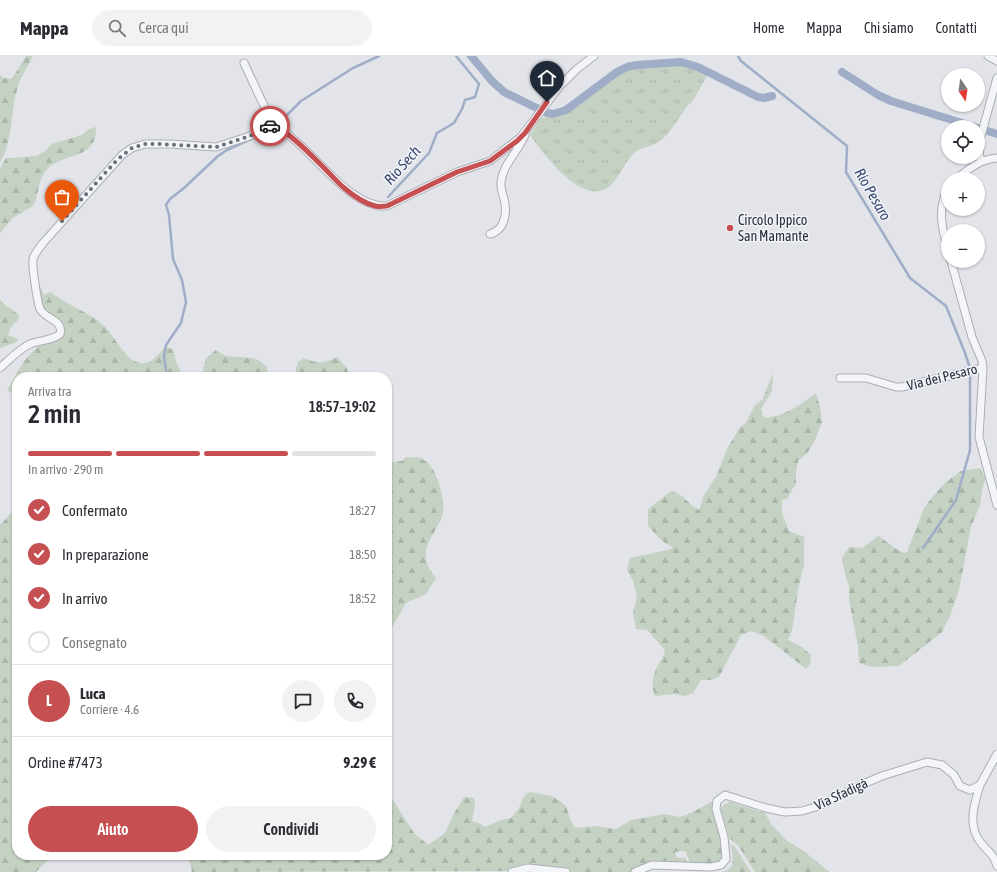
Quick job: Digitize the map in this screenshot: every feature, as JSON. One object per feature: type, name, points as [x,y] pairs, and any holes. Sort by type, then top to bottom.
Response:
[{"type":"street","points":[[244,63],[273,125],[298,142],[350,192],[364,202],[380,207],[393,204],[457,172],[490,161],[517,141],[525,133],[547,102],[569,76],[594,56]]},
{"type":"street","points":[[988,56],[997,61]]},
{"type":"street","points":[[985,120],[997,78]]},
{"type":"street","points":[[0,368],[27,346],[40,340],[56,337],[60,334],[60,325],[41,311],[33,269],[34,258],[38,249],[43,243],[122,155],[132,148],[145,144],[216,147],[250,136],[273,125]]},
{"type":"street","points":[[490,234],[498,230],[502,224],[505,210],[501,179],[505,168],[521,145],[525,133]]},
{"type":"street","points":[[985,159],[997,158]]},
{"type":"street","points":[[965,172],[976,164]]},
{"type":"street","name":"Via dei Pesaro","points":[[840,378],[866,378],[896,387],[902,387],[983,368],[981,357],[972,337],[953,268]]},
{"type":"street","points":[[983,368],[979,437],[997,505]]},
{"type":"street","points":[[997,754],[980,785],[973,808],[973,826],[980,841],[995,857],[997,866]]},
{"type":"street","name":"Via Sfadigà","points":[[635,872],[652,865],[711,867],[721,865],[726,860],[726,848],[716,809],[716,801],[725,795],[766,808],[785,812],[802,811],[819,806],[882,776],[927,762],[942,765],[954,775],[960,786],[970,790],[980,785]]},
{"type":"street","points":[[512,872],[528,868],[566,872]]},
{"type":"green space","points":[[26,56],[33,56],[18,86],[7,145],[0,163],[0,75],[4,78],[11,79]]},
{"type":"green space","points":[[680,65],[701,72],[707,76],[692,102],[688,105],[662,140],[633,154],[626,162],[615,181],[607,188],[596,191],[585,189],[574,183],[563,175],[530,135],[541,118],[563,113],[572,108],[621,73],[637,68]]},
{"type":"green space","points":[[96,127],[95,138],[91,146],[77,155],[52,165],[42,176],[33,206],[13,218],[0,233],[0,169],[6,158],[36,156],[44,152],[52,144],[82,135],[89,129]]},
{"type":"green space","points":[[36,282],[40,286],[44,295],[50,292],[98,321],[108,330],[125,353],[135,361],[140,363],[148,362],[154,359],[165,347],[173,349],[181,372],[18,372],[31,353],[46,342],[63,333],[44,312]]},
{"type":"green space","points":[[0,299],[4,304],[19,315],[19,319],[11,327],[8,335],[18,339],[17,342],[0,348]]},
{"type":"green space","points":[[216,350],[226,356],[252,358],[260,361],[266,366],[268,372],[202,372],[206,358]]},
{"type":"green space","points":[[337,357],[347,368],[348,372],[295,372],[298,362],[304,358],[321,362]]},
{"type":"green space","points":[[773,373],[772,391],[761,409],[763,416],[767,418],[774,417],[787,412],[816,393],[822,422],[815,440],[808,452],[798,461],[796,483],[787,499],[782,500],[782,513],[789,531],[804,537],[804,565],[799,585],[792,631],[788,640],[802,647],[811,655],[810,664],[806,669],[764,636],[752,631],[741,635],[719,677],[712,680],[701,680],[693,693],[685,696],[673,694],[655,696],[653,677],[665,650],[647,630],[636,629],[633,613],[637,596],[633,581],[627,570],[630,558],[673,548],[661,540],[648,526],[648,509],[671,491],[679,494],[699,510],[704,495],[716,477],[727,449],[740,427],[745,424],[755,405],[762,400]]},
{"type":"green space","points":[[12,381],[12,394],[7,390]]},
{"type":"green space","points":[[406,457],[416,457],[429,464],[437,477],[440,486],[443,510],[442,516],[426,550],[428,565],[436,578],[426,594],[406,603],[392,627],[392,462],[402,461]]},
{"type":"green space","points":[[980,468],[986,478],[982,489],[980,505],[971,527],[959,590],[950,616],[942,632],[899,666],[872,667],[859,663],[858,646],[849,600],[849,586],[842,558],[849,547],[862,548],[878,536],[900,551],[904,553],[907,552],[924,508],[934,495],[946,482],[961,471]]},
{"type":"green space","points":[[12,512],[12,860],[48,860],[36,872],[0,872],[0,525]]},
{"type":"green space","points":[[530,792],[551,796],[560,801],[566,806],[570,819],[575,828],[595,826],[616,829],[631,820],[665,814],[680,817],[709,803],[717,801],[726,848],[721,865],[692,867],[685,851],[675,852],[677,858],[685,858],[688,866],[658,867],[637,872],[192,872],[189,860],[392,860],[392,799],[414,833],[428,845],[445,833],[453,815],[464,797],[474,798],[475,805],[472,821],[485,827],[501,820],[511,818],[519,808],[526,794]]},
{"type":"green space","points":[[730,802],[765,813],[771,824],[786,840],[805,852],[829,872],[755,872],[738,845],[729,838],[721,809],[723,805]]},
{"type":"green space","points":[[730,844],[735,847],[751,872],[721,872],[730,868],[733,862]]},
{"type":"waterway","points":[[280,122],[301,101],[353,68],[379,56]]},
{"type":"waterway","name":"Rio Sech","points":[[388,197],[429,153],[437,133],[454,123],[465,100],[475,97],[479,84],[456,56]]},
{"type":"waterway","points":[[471,56],[492,81],[504,92],[547,113],[553,114],[566,110],[617,72],[627,67],[637,65],[681,62],[698,67],[758,97],[764,98],[772,96]]},
{"type":"waterway","name":"Rio Pesaro","points":[[738,56],[741,61],[847,146],[846,172],[910,278],[946,306],[969,365]]},
{"type":"waterway","points":[[842,72],[878,95],[891,101],[952,120]]},
{"type":"waterway","points":[[166,372],[164,357],[166,345],[181,323],[186,302],[182,280],[173,259],[169,215],[166,205],[170,199],[218,156],[227,150],[273,129]]},
{"type":"waterway","points":[[985,130],[997,134]]},
{"type":"waterway","name":"Rio Pesaro","points":[[923,548],[956,500],[970,450],[970,373]]},
{"type":"way so far","points":[[62,221],[117,160],[132,148],[145,144],[170,144],[210,148],[238,141],[270,126]]},
{"type":"place","name":"Circolo Ippico San Mamante","points":[[730,228]]},
{"type":"route","points":[[270,126],[275,125],[279,127],[298,142],[350,192],[364,202],[380,207],[393,204],[457,172],[490,161],[517,141],[525,133],[547,102]]}]
